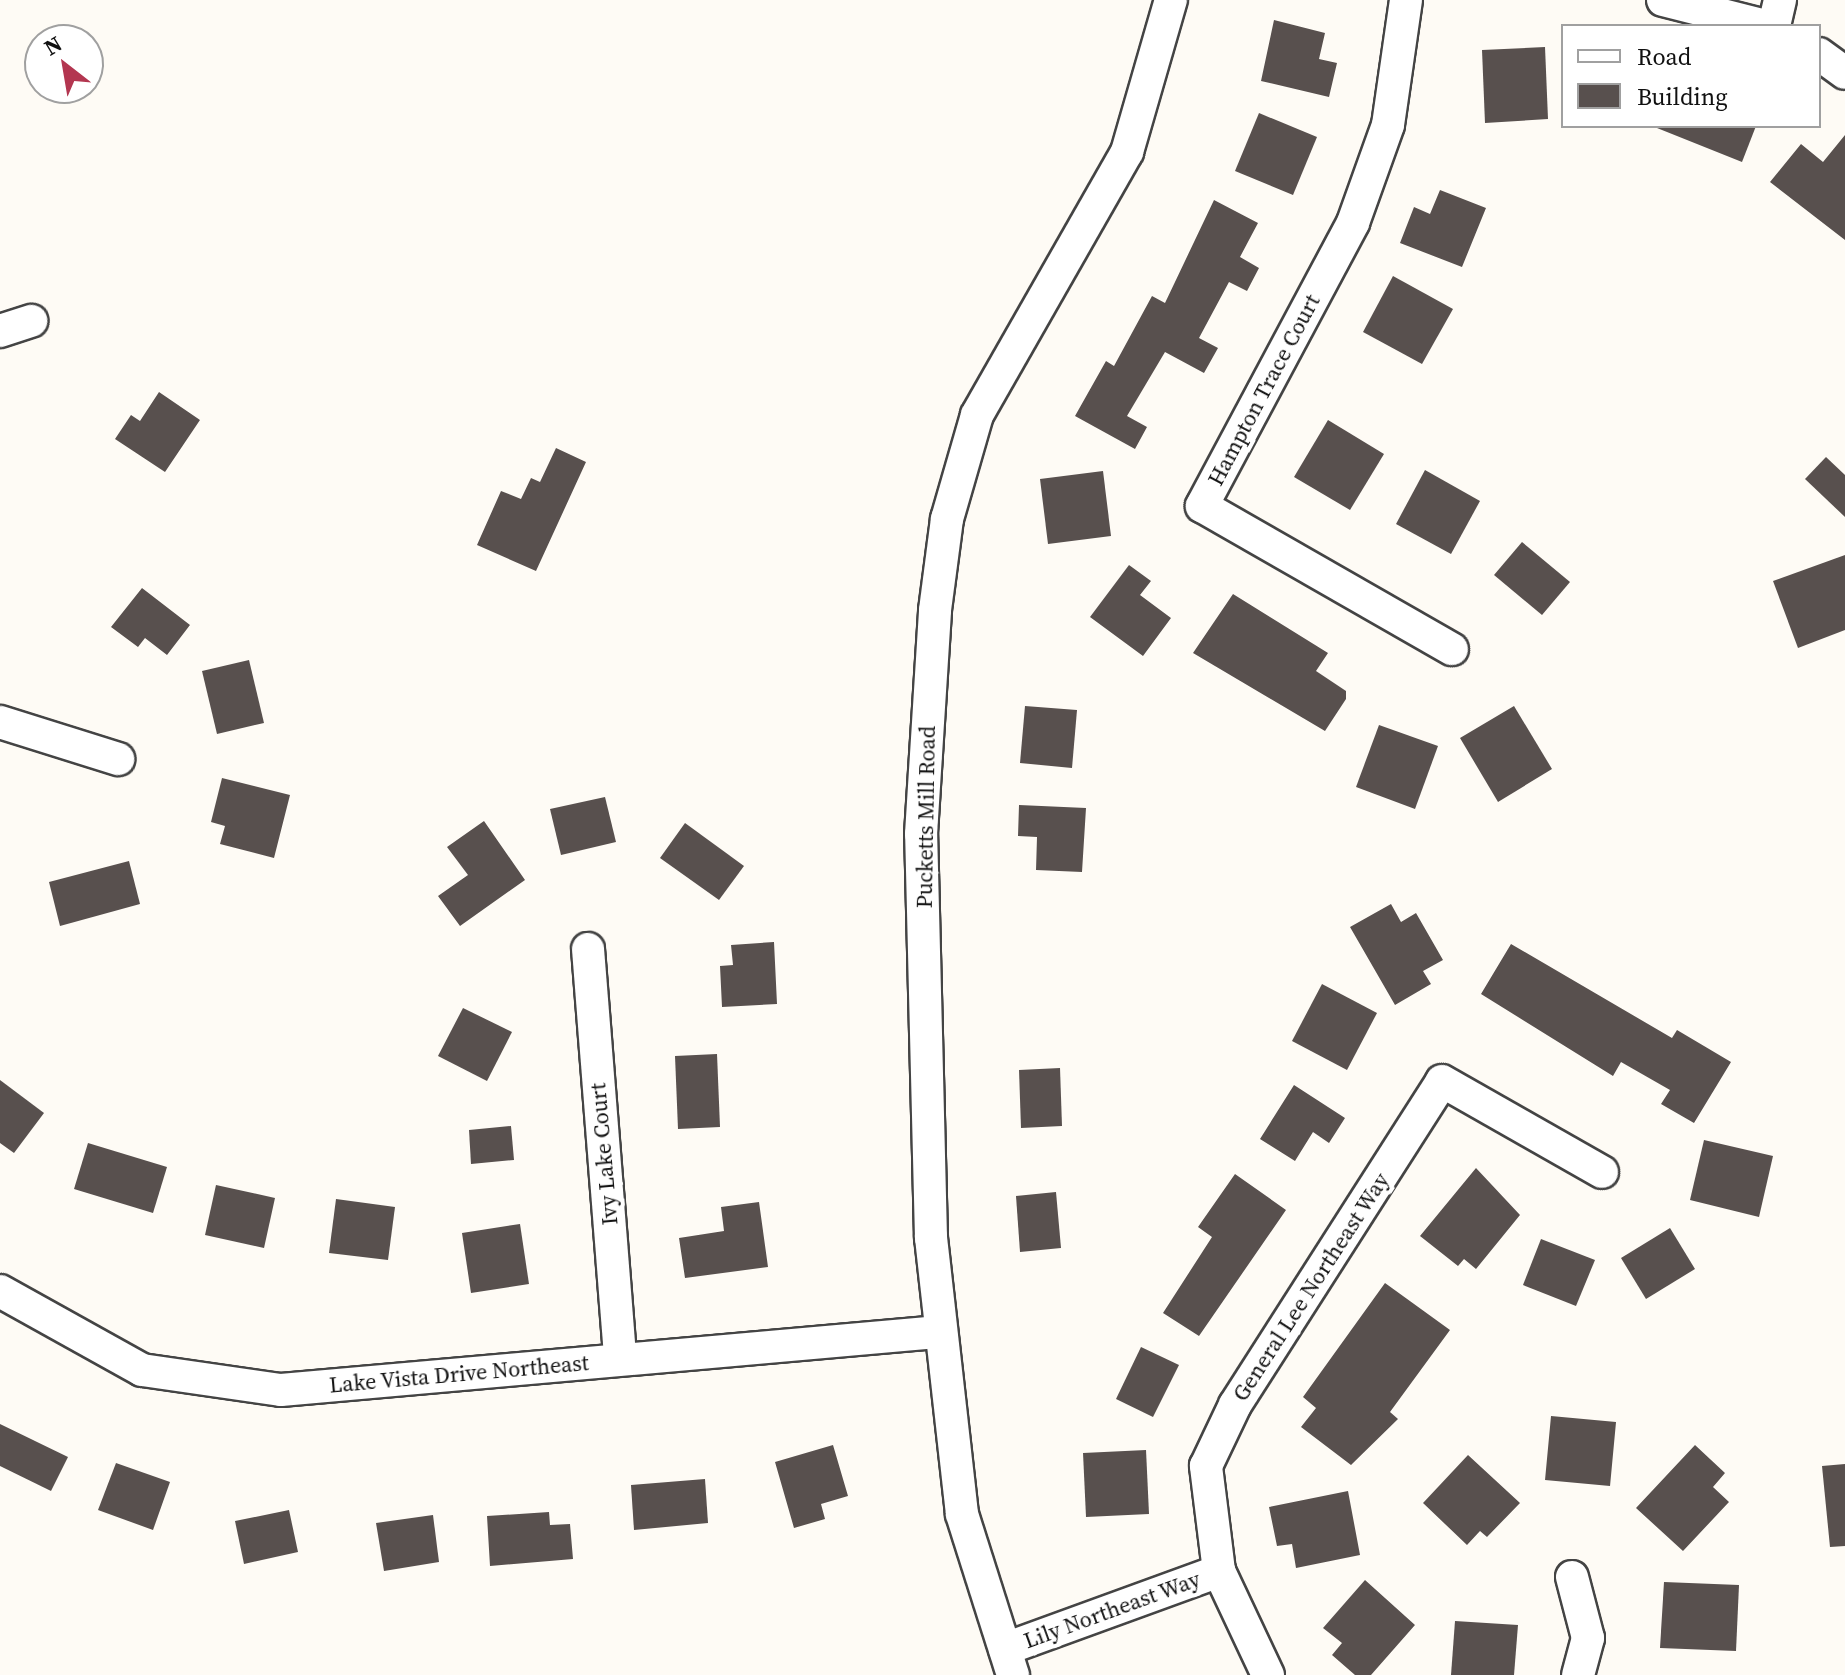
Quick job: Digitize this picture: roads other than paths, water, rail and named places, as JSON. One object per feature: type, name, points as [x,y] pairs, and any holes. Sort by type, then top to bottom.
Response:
[{"type":"street","name":"Pucketts Mill Road","points":[[1009,1662],[962,1514],[939,1332],[921,834],[947,519],[977,415],[1127,152],[1171,0]]},
{"type":"street","name":"Hampton Trace Court","points":[[1406,0],[1388,125],[1353,223],[1202,506],[1452,649]]},
{"type":"street","points":[[1663,0],[1758,24]]},
{"type":"street","points":[[1774,24],[1780,0]]},
{"type":"street","points":[[1821,55],[1845,73]]},
{"type":"street","points":[[0,331],[31,321]]},
{"type":"street","points":[[0,722],[118,759]]},
{"type":"street","name":"Ivy Lake Court","points":[[588,949],[620,1358]]},
{"type":"street","name":"General Lee Northeast Way","points":[[1268,1675],[1219,1571],[1206,1466],[1235,1405],[1442,1081],[1602,1172]]},
{"type":"street","name":"Lake Vista Drive Northeast","points":[[0,1291],[142,1370],[281,1390],[939,1332]]},
{"type":"street","name":"Lily Northeast Way","points":[[1009,1662],[1219,1571]]},
{"type":"street","points":[[1572,1577],[1588,1638],[1578,1675]]}]
